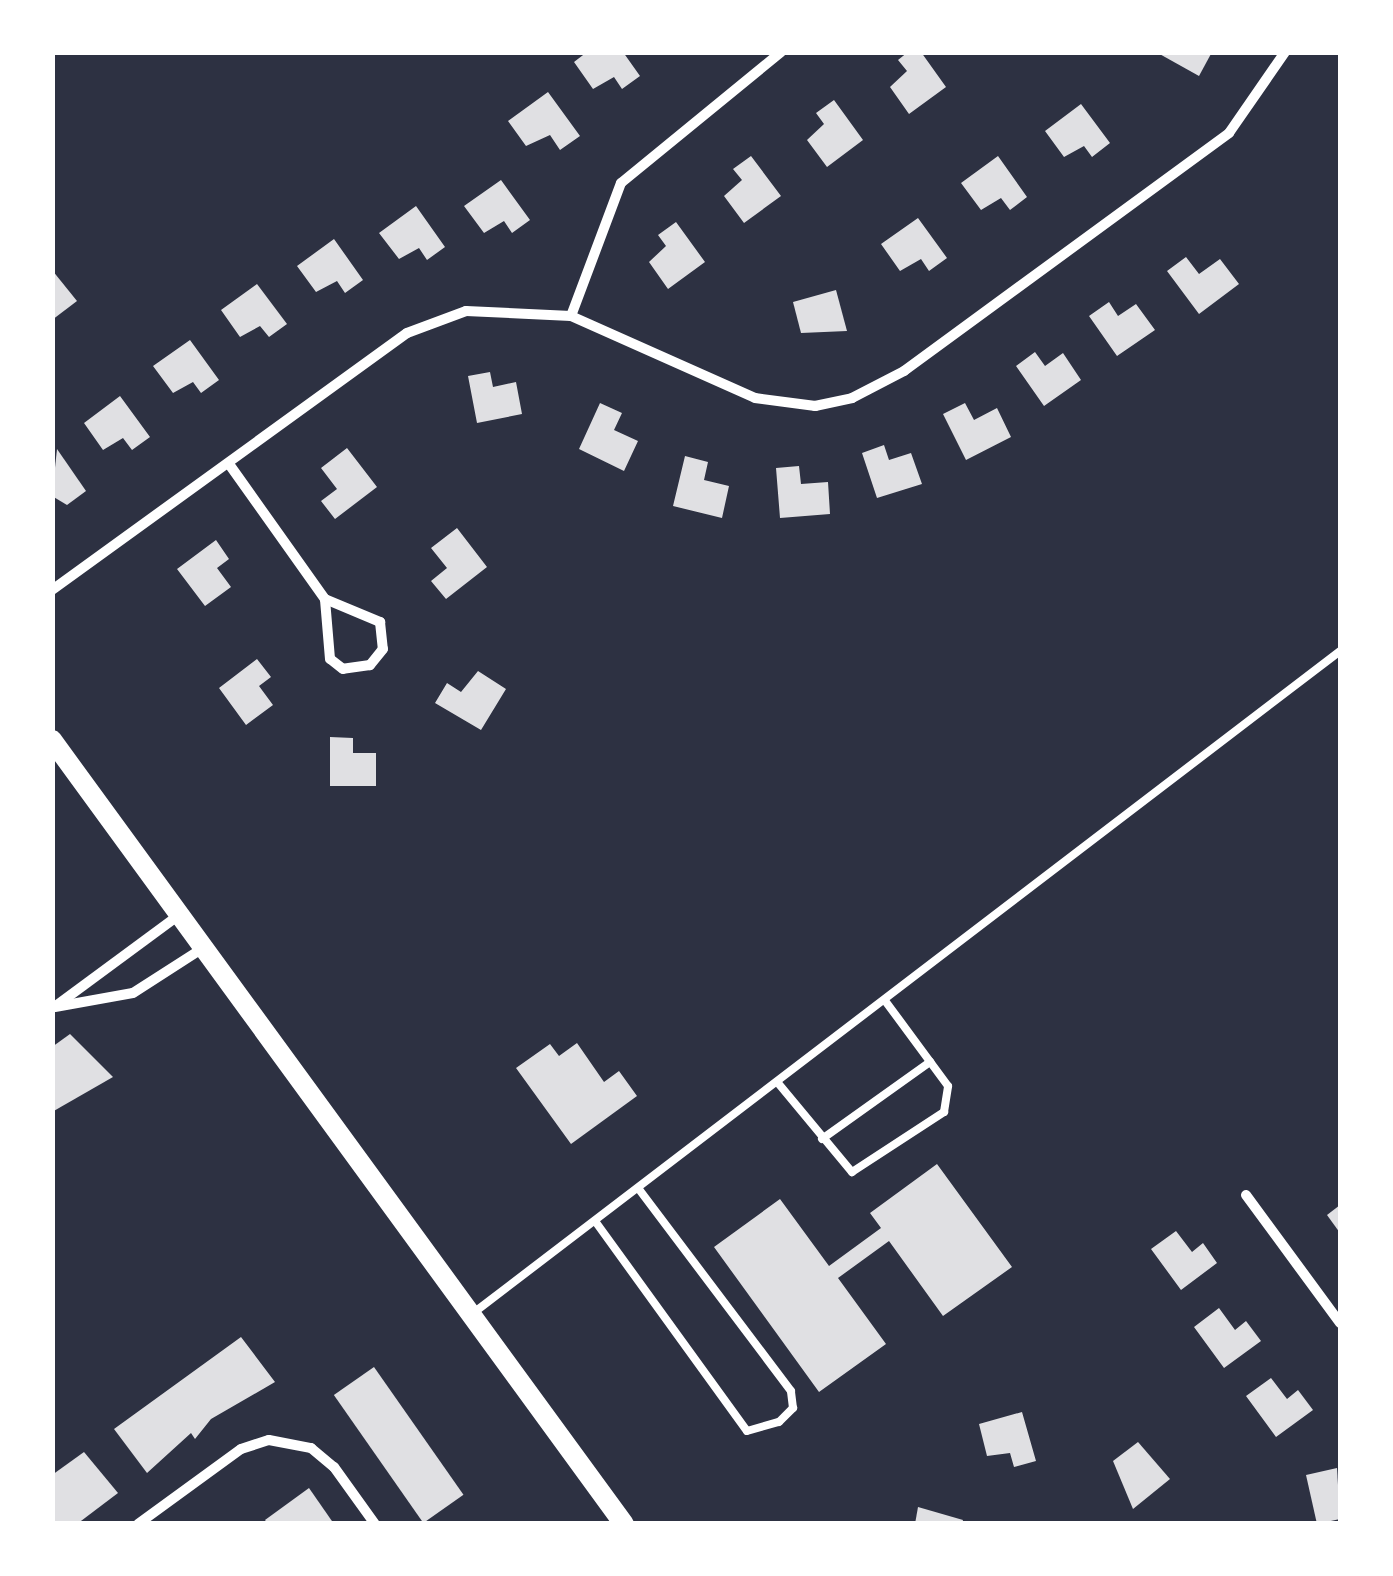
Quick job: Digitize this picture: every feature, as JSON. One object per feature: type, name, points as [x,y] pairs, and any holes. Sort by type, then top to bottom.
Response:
[{"type":"main road","points":[[52,740],[624,1524]]},
{"type":"street","points":[[571,316],[621,183],[781,52]]},
{"type":"street","points":[[52,590],[436,319],[493,308],[571,316],[755,398],[815,406],[852,398],[904,371],[1229,133],[1285,52]]},
{"type":"street","points":[[230,464],[325,599],[330,659],[343,669],[370,666],[383,649],[380,622],[325,599]]},
{"type":"street","points":[[54,1008],[179,915]]},
{"type":"street","points":[[54,1008],[133,993],[202,948]]},
{"type":"street","points":[[1246,1195],[1340,1323]]},
{"type":"street","points":[[138,1524],[254,1444],[291,1441],[334,1467],[375,1524]]},
{"type":"lane","points":[[472,1314],[886,1002],[1340,651]]},
{"type":"lane","points":[[778,1083],[852,1172],[882,1158],[950,1102],[930,1062],[886,1002]]},
{"type":"lane","points":[[822,1139],[930,1062]]},
{"type":"lane","points":[[595,1221],[747,1431],[779,1422],[793,1408],[791,1391],[638,1188]]},
{"type":"building","points":[[587,52],[623,52],[640,76],[622,89],[614,77],[593,89],[574,62]]},
{"type":"building","points":[[908,52],[921,52],[946,87],[909,114],[890,87],[907,71],[898,60]]},
{"type":"building","points":[[1156,52],[1212,52],[1199,76]]},
{"type":"building","points":[[548,92],[580,136],[560,150],[550,135],[526,146],[508,121]]},
{"type":"building","points":[[834,100],[863,140],[827,167],[807,140],[824,124],[816,113]]},
{"type":"building","points":[[1081,104],[1110,143],[1092,157],[1084,146],[1064,157],[1045,131]]},
{"type":"building","points":[[751,156],[781,196],[744,223],[724,196],[742,180],[733,169]]},
{"type":"building","points":[[998,156],[1027,197],[1010,210],[1001,198],[981,210],[961,183]]},
{"type":"building","points":[[501,180],[530,220],[512,233],[504,221],[484,233],[464,206]]},
{"type":"building","points":[[416,206],[445,247],[427,260],[419,248],[399,259],[379,233]]},
{"type":"building","points":[[918,218],[947,258],[929,271],[921,259],[900,271],[881,244]]},
{"type":"building","points":[[676,222],[705,262],[668,289],[649,262],[666,246],[658,235]]},
{"type":"building","points":[[334,239],[363,280],[345,293],[337,281],[316,292],[297,266]]},
{"type":"building","points":[[1186,257],[1199,274],[1220,259],[1239,284],[1199,314],[1167,271]]},
{"type":"building","points":[[52,270],[77,301],[52,320]]},
{"type":"building","points":[[257,284],[287,324],[269,337],[260,326],[240,337],[221,310]]},
{"type":"building","points":[[836,290],[847,331],[801,333],[793,302]]},
{"type":"building","points":[[1109,302],[1118,316],[1136,304],[1155,330],[1117,356],[1089,316]]},
{"type":"building","points":[[190,340],[219,380],[201,393],[193,382],[173,393],[153,366]]},
{"type":"building","points":[[1035,352],[1045,366],[1063,353],[1081,380],[1044,406],[1016,366]]},
{"type":"building","points":[[490,372],[493,387],[516,382],[522,414],[477,423],[468,376]]},
{"type":"building","points":[[120,396],[150,437],[132,450],[123,438],[103,450],[84,423]]},
{"type":"building","points":[[600,403],[622,413],[614,430],[638,441],[624,471],[579,449]]},
{"type":"building","points":[[965,403],[974,420],[997,408],[1011,437],[966,460],[943,414]]},
{"type":"building","points":[[884,445],[889,460],[911,453],[922,484],[877,498],[862,453]]},
{"type":"building","points":[[347,448],[377,487],[335,519],[321,501],[337,489],[321,468]]},
{"type":"building","points":[[57,449],[86,491],[67,505],[52,496]]},
{"type":"building","points":[[685,456],[708,462],[704,480],[729,486],[722,518],[673,506]]},
{"type":"building","points":[[799,466],[801,484],[828,482],[830,514],[780,518],[776,468]]},
{"type":"building","points":[[457,528],[487,567],[446,599],[431,581],[447,568],[431,548]]},
{"type":"building","points":[[216,540],[229,559],[217,568],[231,587],[205,606],[177,569]]},
{"type":"building","points":[[257,659],[271,677],[259,686],[273,705],[246,725],[219,688]]},
{"type":"building","points":[[478,671],[506,689],[481,730],[435,703],[447,683],[461,692]]},
{"type":"building","points":[[330,737],[353,738],[353,753],[376,753],[376,786],[330,786]]},
{"type":"building","points":[[70,1034],[113,1077],[52,1112],[52,1047]]},
{"type":"building","points":[[577,1043],[604,1082],[619,1071],[637,1096],[571,1144],[516,1068],[550,1044],[559,1056]]},
{"type":"building","points":[[937,1164],[1012,1267],[943,1316],[889,1241],[838,1278],[886,1344],[819,1392],[714,1247],[780,1199],[829,1266],[881,1228],[870,1213]]},
{"type":"building","points":[[1340,1205],[1340,1233],[1327,1215]]},
{"type":"building","points":[[1176,1231],[1192,1252],[1203,1243],[1217,1263],[1181,1290],[1151,1249]]},
{"type":"building","points":[[1219,1308],[1235,1330],[1246,1321],[1261,1341],[1224,1368],[1194,1327]]},
{"type":"building","points":[[241,1337],[275,1382],[211,1419],[195,1439],[191,1433],[147,1473],[114,1429]]},
{"type":"building","points":[[374,1367],[463,1495],[423,1523],[334,1395]]},
{"type":"building","points":[[1271,1378],[1287,1399],[1298,1390],[1313,1410],[1276,1437],[1246,1396]]},
{"type":"building","points":[[1022,1412],[1036,1461],[1014,1467],[1010,1453],[987,1456],[979,1424]]},
{"type":"building","points":[[1138,1442],[1170,1479],[1133,1509],[1113,1461]]},
{"type":"building","points":[[84,1452],[118,1493],[77,1524],[52,1524],[52,1475]]},
{"type":"building","points":[[1337,1468],[1340,1519],[1317,1524],[1306,1475]]},
{"type":"building","points":[[309,1488],[334,1524],[268,1524],[265,1520]]},
{"type":"building","points":[[918,1507],[963,1520],[962,1524],[915,1524]]}]
